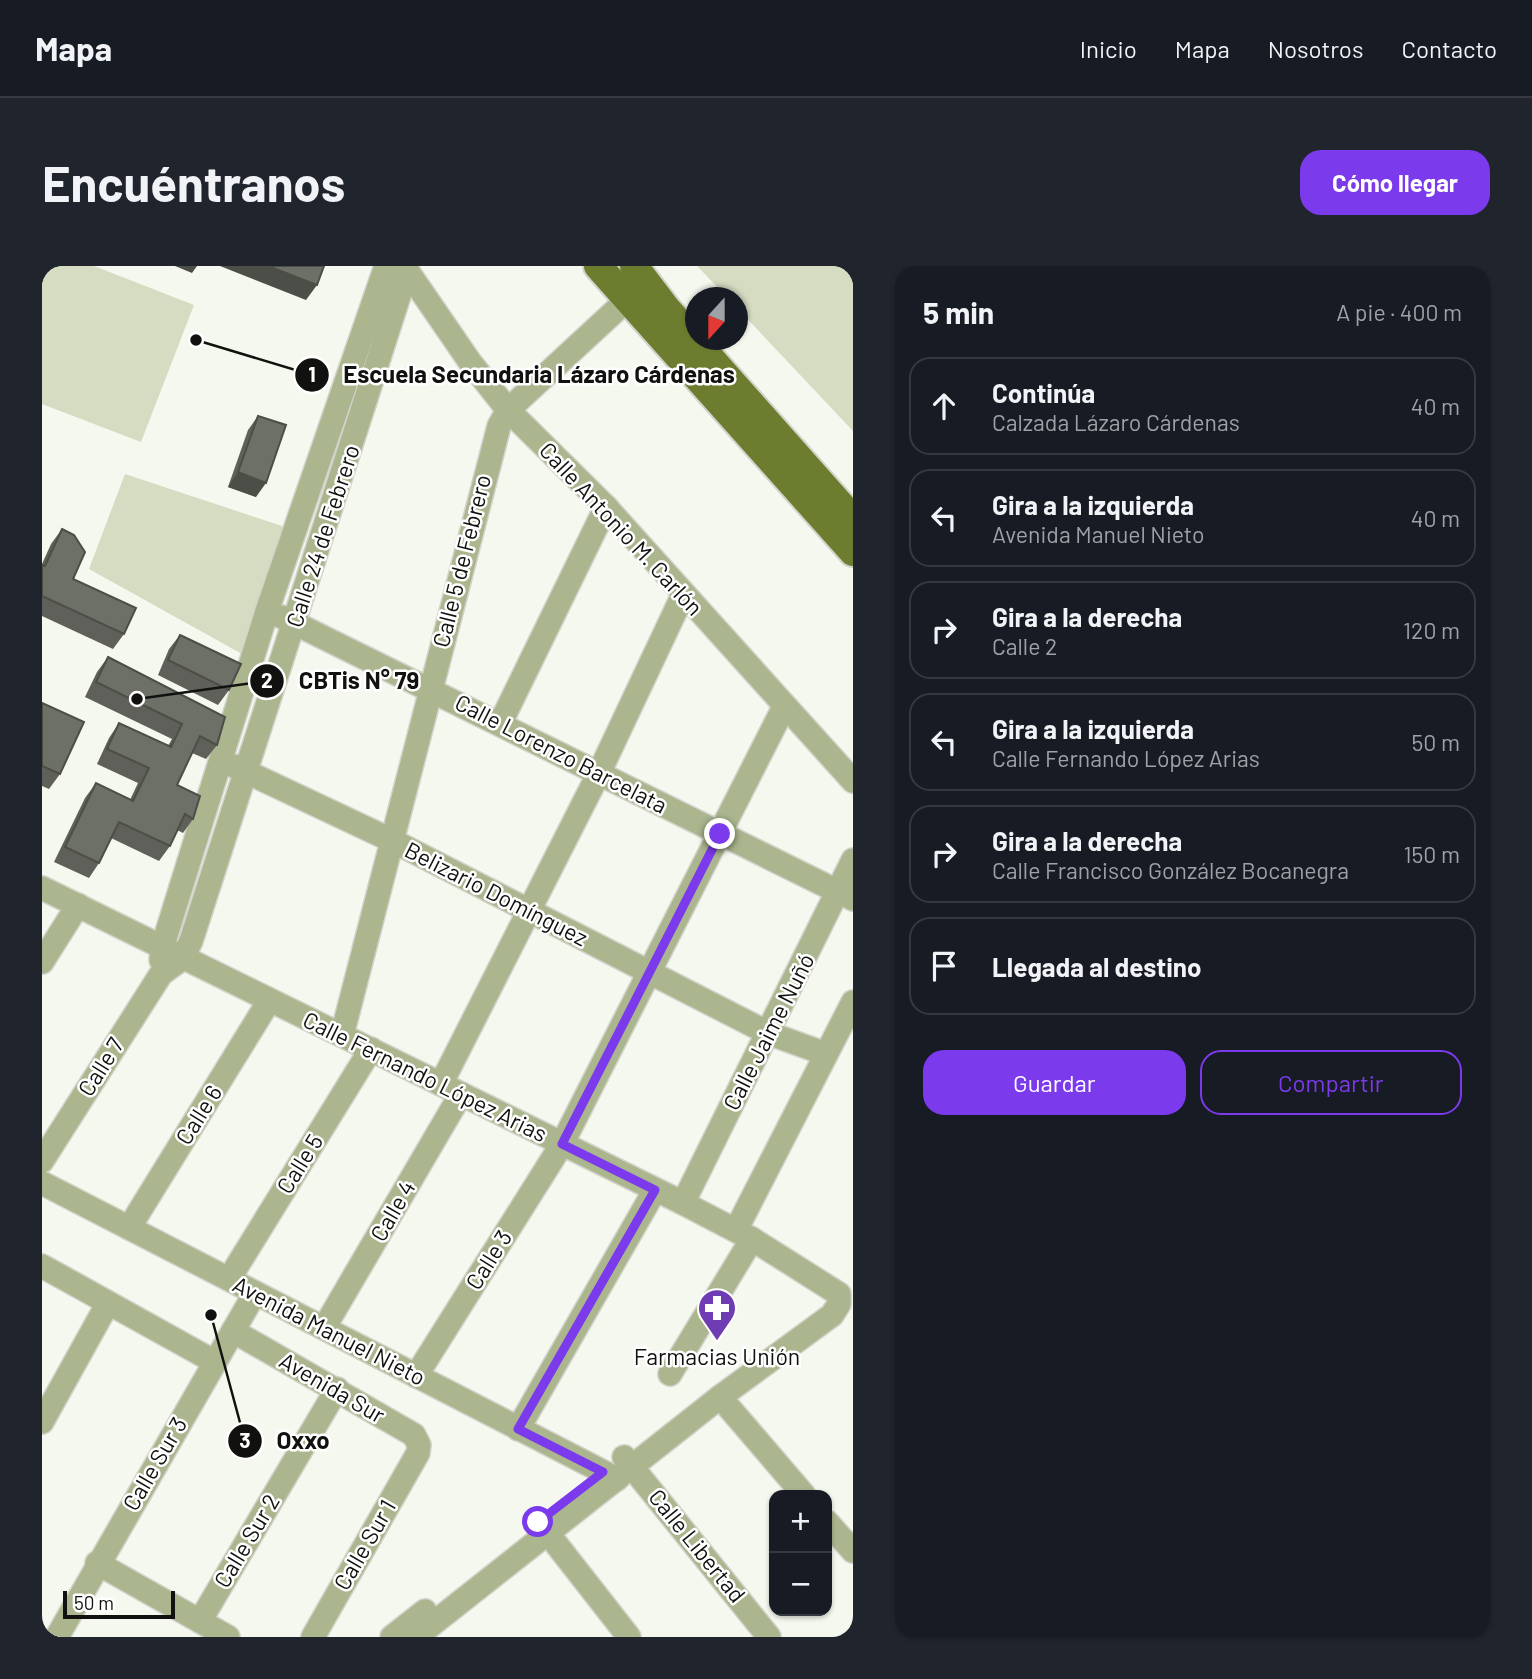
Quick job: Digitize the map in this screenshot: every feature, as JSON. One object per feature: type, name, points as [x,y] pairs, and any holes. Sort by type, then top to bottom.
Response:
[{"type":"main road","points":[[598,266],[853,552]]},
{"type":"main road","points":[[634,266],[666,308],[853,519]]},
{"type":"main road","points":[[666,308],[685,316]]},
{"type":"main road","points":[[715,350],[853,497]]},
{"type":"street","name":"Calle Antonio M. Carlón","points":[[399,268],[508,410],[606,507],[853,781]]},
{"type":"street","name":"Calle 24 de Febrero","points":[[162,948],[267,611],[399,268]]},
{"type":"street","name":"Calle 24 de Febrero","points":[[183,958],[295,622],[399,268]]},
{"type":"street","name":"Calle 5 de Febrero","points":[[342,1035],[491,445],[508,410],[628,299]]},
{"type":"street","points":[[500,724],[606,507]]},
{"type":"street","name":"Calle 4","points":[[324,1328],[451,1089],[530,912],[599,774],[683,595]]},
{"type":"street","name":"Calle Lorenzo Barcelata","points":[[267,611],[295,622],[846,895]]},
{"type":"street","name":"Calle 3","points":[[416,1376],[562,1144],[784,707]]},
{"type":"street","name":"Belizario Domínguez","points":[[221,761],[393,841],[768,1033],[826,1055]]},
{"type":"street","name":"Calle Jaime Nuñó","points":[[683,1203],[768,1033],[846,895],[853,860]]},
{"type":"street","name":"Calle Fernando López Arias","points":[[42,888],[683,1203],[846,1288]]},
{"type":"street","points":[[42,962],[78,905]]},
{"type":"street","name":"Calle 7","points":[[160,974],[162,948]]},
{"type":"street","name":"Calle 7","points":[[42,1161],[160,974],[183,958]]},
{"type":"street","name":"Calle 6","points":[[129,1228],[269,1001]]},
{"type":"street","points":[[670,1374],[744,1235],[853,1002]]},
{"type":"street","name":"Calle 5","points":[[229,1279],[371,1049]]},
{"type":"street","name":"Avenida Manuel Nieto","points":[[42,1183],[518,1429],[619,1469]]},
{"type":"street","points":[[518,1429],[655,1190]]},
{"type":"street","points":[[42,1266],[215,1362]]},
{"type":"street","points":[[619,1469],[832,1315],[846,1288]]},
{"type":"street","points":[[392,1637],[619,1469],[846,1288]]},
{"type":"street","name":"Calle Sur 3","points":[[57,1637],[97,1563],[256,1293]]},
{"type":"street","points":[[42,1422],[108,1303]]},
{"type":"street","name":"Avenida Sur","points":[[233,1331],[414,1434],[419,1445],[418,1453]]},
{"type":"street","name":"Calle Sur 2","points":[[200,1621],[337,1389]]},
{"type":"street","points":[[720,1397],[800,1490]]},
{"type":"street","name":"Calle Sur 1","points":[[313,1637],[418,1453]]},
{"type":"street","name":"Calle Libertad","points":[[619,1469],[769,1637]]},
{"type":"street","points":[[543,1527],[622,1635]]},
{"type":"street","points":[[416,1637],[543,1527]]},
{"type":"street","points":[[832,1527],[853,1550]]},
{"type":"street","points":[[97,1563],[229,1637]]},
{"type":"street","points":[[42,1629],[57,1637]]},
{"type":"green space","points":[[42,266],[94,266],[194,305],[141,442],[42,404]]},
{"type":"green space","points":[[697,266],[853,266],[853,431],[748,320],[748,287],[717,287]]},
{"type":"green space","points":[[125,474],[285,527],[242,654],[89,569]]},
{"type":"building","points":[[268,266],[324,266],[317,285]]},
{"type":"building","points":[[258,416],[286,425],[266,483],[238,472]]},
{"type":"building","points":[[62,529],[74,535],[85,552],[73,579],[136,608],[124,634],[42,596],[42,565],[45,566]]},
{"type":"building","points":[[180,635],[241,664],[229,690],[168,660]]},
{"type":"building","points":[[108,657],[225,717],[217,745],[200,736],[177,785],[200,796],[193,819],[185,814],[170,846],[119,822],[99,863],[65,847],[96,783],[133,801],[149,768],[107,749],[119,723],[171,747],[182,724],[96,682]]},
{"type":"building","points":[[42,703],[84,722],[60,774],[42,766]]},
{"type":"place","name":"Escuela Secundaria Lázaro Cárdenas","points":[[196,340]]},
{"type":"place","name":"CBTis N° 79","points":[[137,699]]},
{"type":"place","name":"Oxxo","points":[[211,1315]]},
{"type":"place","name":"Farmacias Unión","points":[[717,1342]]},
{"type":"route","points":[[538,1522],[603,1472],[518,1429],[655,1190],[562,1144],[720,834]]}]
